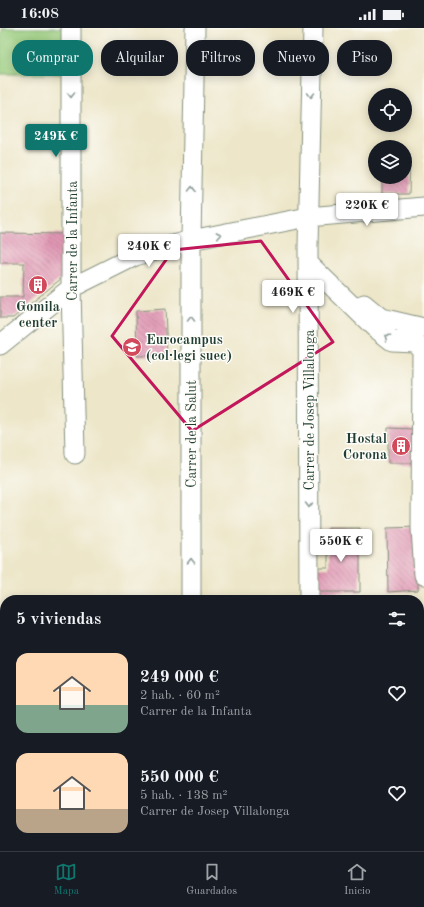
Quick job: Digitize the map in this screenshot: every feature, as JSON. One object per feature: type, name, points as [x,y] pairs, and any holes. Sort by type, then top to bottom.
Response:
[{"type":"street","name":"Carrer de la Infanta","points":[[71,28],[72,288],[76,454]]},
{"type":"street","name":"Carrer de la Salut","points":[[191,595],[191,240],[195,28]]},
{"type":"street","name":"Carrer de Josep Villalonga","points":[[309,595],[308,217],[313,28]]},
{"type":"street","points":[[0,345],[72,288],[135,256],[191,240],[308,217],[424,207]]},
{"type":"street","points":[[308,255],[340,281],[381,318],[424,328]]},
{"type":"street","points":[[308,255],[374,327],[392,340],[414,342],[422,349],[421,528],[424,575]]},
{"type":"highlighted area","points":[[261,241],[333,342],[192,431],[112,336],[173,250]]},
{"type":"green space","points":[[3,28],[68,28],[68,40],[12,40],[12,74],[0,74],[0,37]]},
{"type":"building","points":[[382,184],[409,184],[409,194],[382,194]]},
{"type":"building","name":"Gomila center","points":[[0,233],[68,234],[68,273],[13,318],[0,318],[0,297],[23,297],[24,263],[0,263]]},
{"type":"building","points":[[165,309],[167,355],[137,356],[136,311]]},
{"type":"building","name":"Hostal Corona","points":[[388,428],[415,429],[414,463],[388,463]]},
{"type":"building","points":[[418,527],[418,590],[388,592],[387,528]]},
{"type":"building","points":[[328,528],[360,528],[360,592],[314,592],[314,568],[328,568]]},
{"type":"place","name":"Gomila center","points":[[38,285]]},
{"type":"place","name":"Eurocampus (col·legi suec)","points":[[132,347]]},
{"type":"place","name":"Hostal Corona","points":[[401,446]]}]
